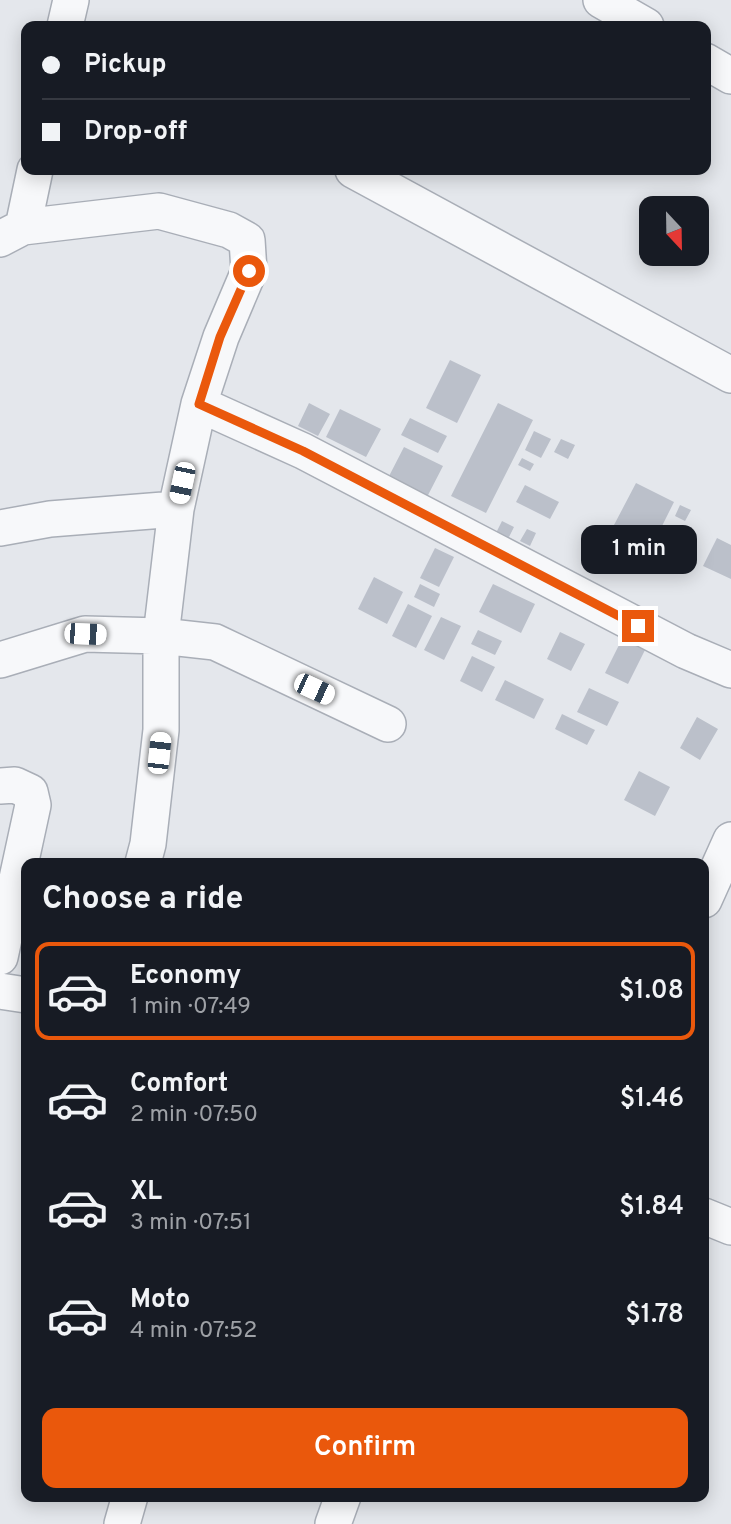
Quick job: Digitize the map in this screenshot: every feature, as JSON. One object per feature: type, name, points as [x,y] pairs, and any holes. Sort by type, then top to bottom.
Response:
[{"type":"street","points":[[601,0],[637,21]]},
{"type":"street","points":[[711,64],[731,76]]},
{"type":"street","points":[[33,175],[12,233],[159,212],[229,230],[247,240],[249,271],[220,337],[199,404],[176,509],[161,636],[161,730],[145,858]]},
{"type":"street","points":[[363,175],[731,375]]},
{"type":"street","points":[[199,404],[303,451],[686,651],[731,670]]},
{"type":"street","points":[[0,528],[50,519],[176,509]]},
{"type":"street","points":[[0,660],[85,634],[161,636],[215,642],[388,724]]},
{"type":"street","points":[[0,786],[15,785],[30,792],[33,805],[21,858]]},
{"type":"street","points":[[709,889],[731,840]]},
{"type":"street","points":[[0,957],[21,860]]},
{"type":"street","points":[[0,990],[21,994]]},
{"type":"street","points":[[709,1218],[731,1227]]},
{"type":"street","points":[[122,1524],[128,1502]]},
{"type":"street","points":[[333,1524],[340,1502]]},
{"type":"building","points":[[450,360],[481,375],[457,423],[426,408]]},
{"type":"building","points":[[309,403],[330,414],[318,436],[298,426]]},
{"type":"building","points":[[498,403],[533,420],[486,513],[451,496]]},
{"type":"building","points":[[340,409],[381,429],[366,457],[326,437]]},
{"type":"building","points":[[410,418],[447,436],[438,453],[401,435]]},
{"type":"building","points":[[534,431],[551,439],[541,458],[525,450]]},
{"type":"building","points":[[561,439],[575,445],[568,459],[554,452]]},
{"type":"building","points":[[404,447],[443,466],[426,499],[387,480]]},
{"type":"building","points":[[522,458],[534,464],[530,471],[518,465]]},
{"type":"building","points":[[636,483],[674,502],[653,544],[614,525]]},
{"type":"building","points":[[525,485],[559,502],[550,519],[516,502]]},
{"type":"building","points":[[680,505],[691,510],[685,521],[675,516]]},
{"type":"building","points":[[502,521],[514,527],[505,545],[493,539]]},
{"type":"building","points":[[527,529],[536,533],[530,546],[520,541]]},
{"type":"building","points":[[717,538],[731,545],[731,579],[703,566]]},
{"type":"building","points":[[435,548],[454,557],[439,587],[420,578]]},
{"type":"building","points":[[374,577],[403,592],[387,624],[358,609]]},
{"type":"building","points":[[420,584],[440,594],[434,607],[414,597]]},
{"type":"building","points":[[493,584],[535,604],[521,633],[479,612]]},
{"type":"building","points":[[408,604],[432,616],[416,648],[392,636]]},
{"type":"building","points":[[441,617],[461,626],[444,660],[424,650]]},
{"type":"building","points":[[478,630],[502,641],[495,655],[471,644]]},
{"type":"building","points":[[560,632],[585,644],[571,671],[547,659]]},
{"type":"building","points":[[624,635],[647,646],[628,684],[605,673]]},
{"type":"building","points":[[472,656],[495,667],[482,692],[460,681]]},
{"type":"building","points":[[505,680],[544,699],[534,719],[495,700]]},
{"type":"building","points":[[589,688],[619,702],[607,726],[577,712]]},
{"type":"building","points":[[562,714],[595,730],[587,745],[555,729]]},
{"type":"building","points":[[697,717],[718,729],[700,760],[680,748]]},
{"type":"building","points":[[639,771],[670,787],[655,816],[624,800]]},
{"type":"route","points":[[249,271],[220,337],[199,404],[303,451],[638,626]]}]
